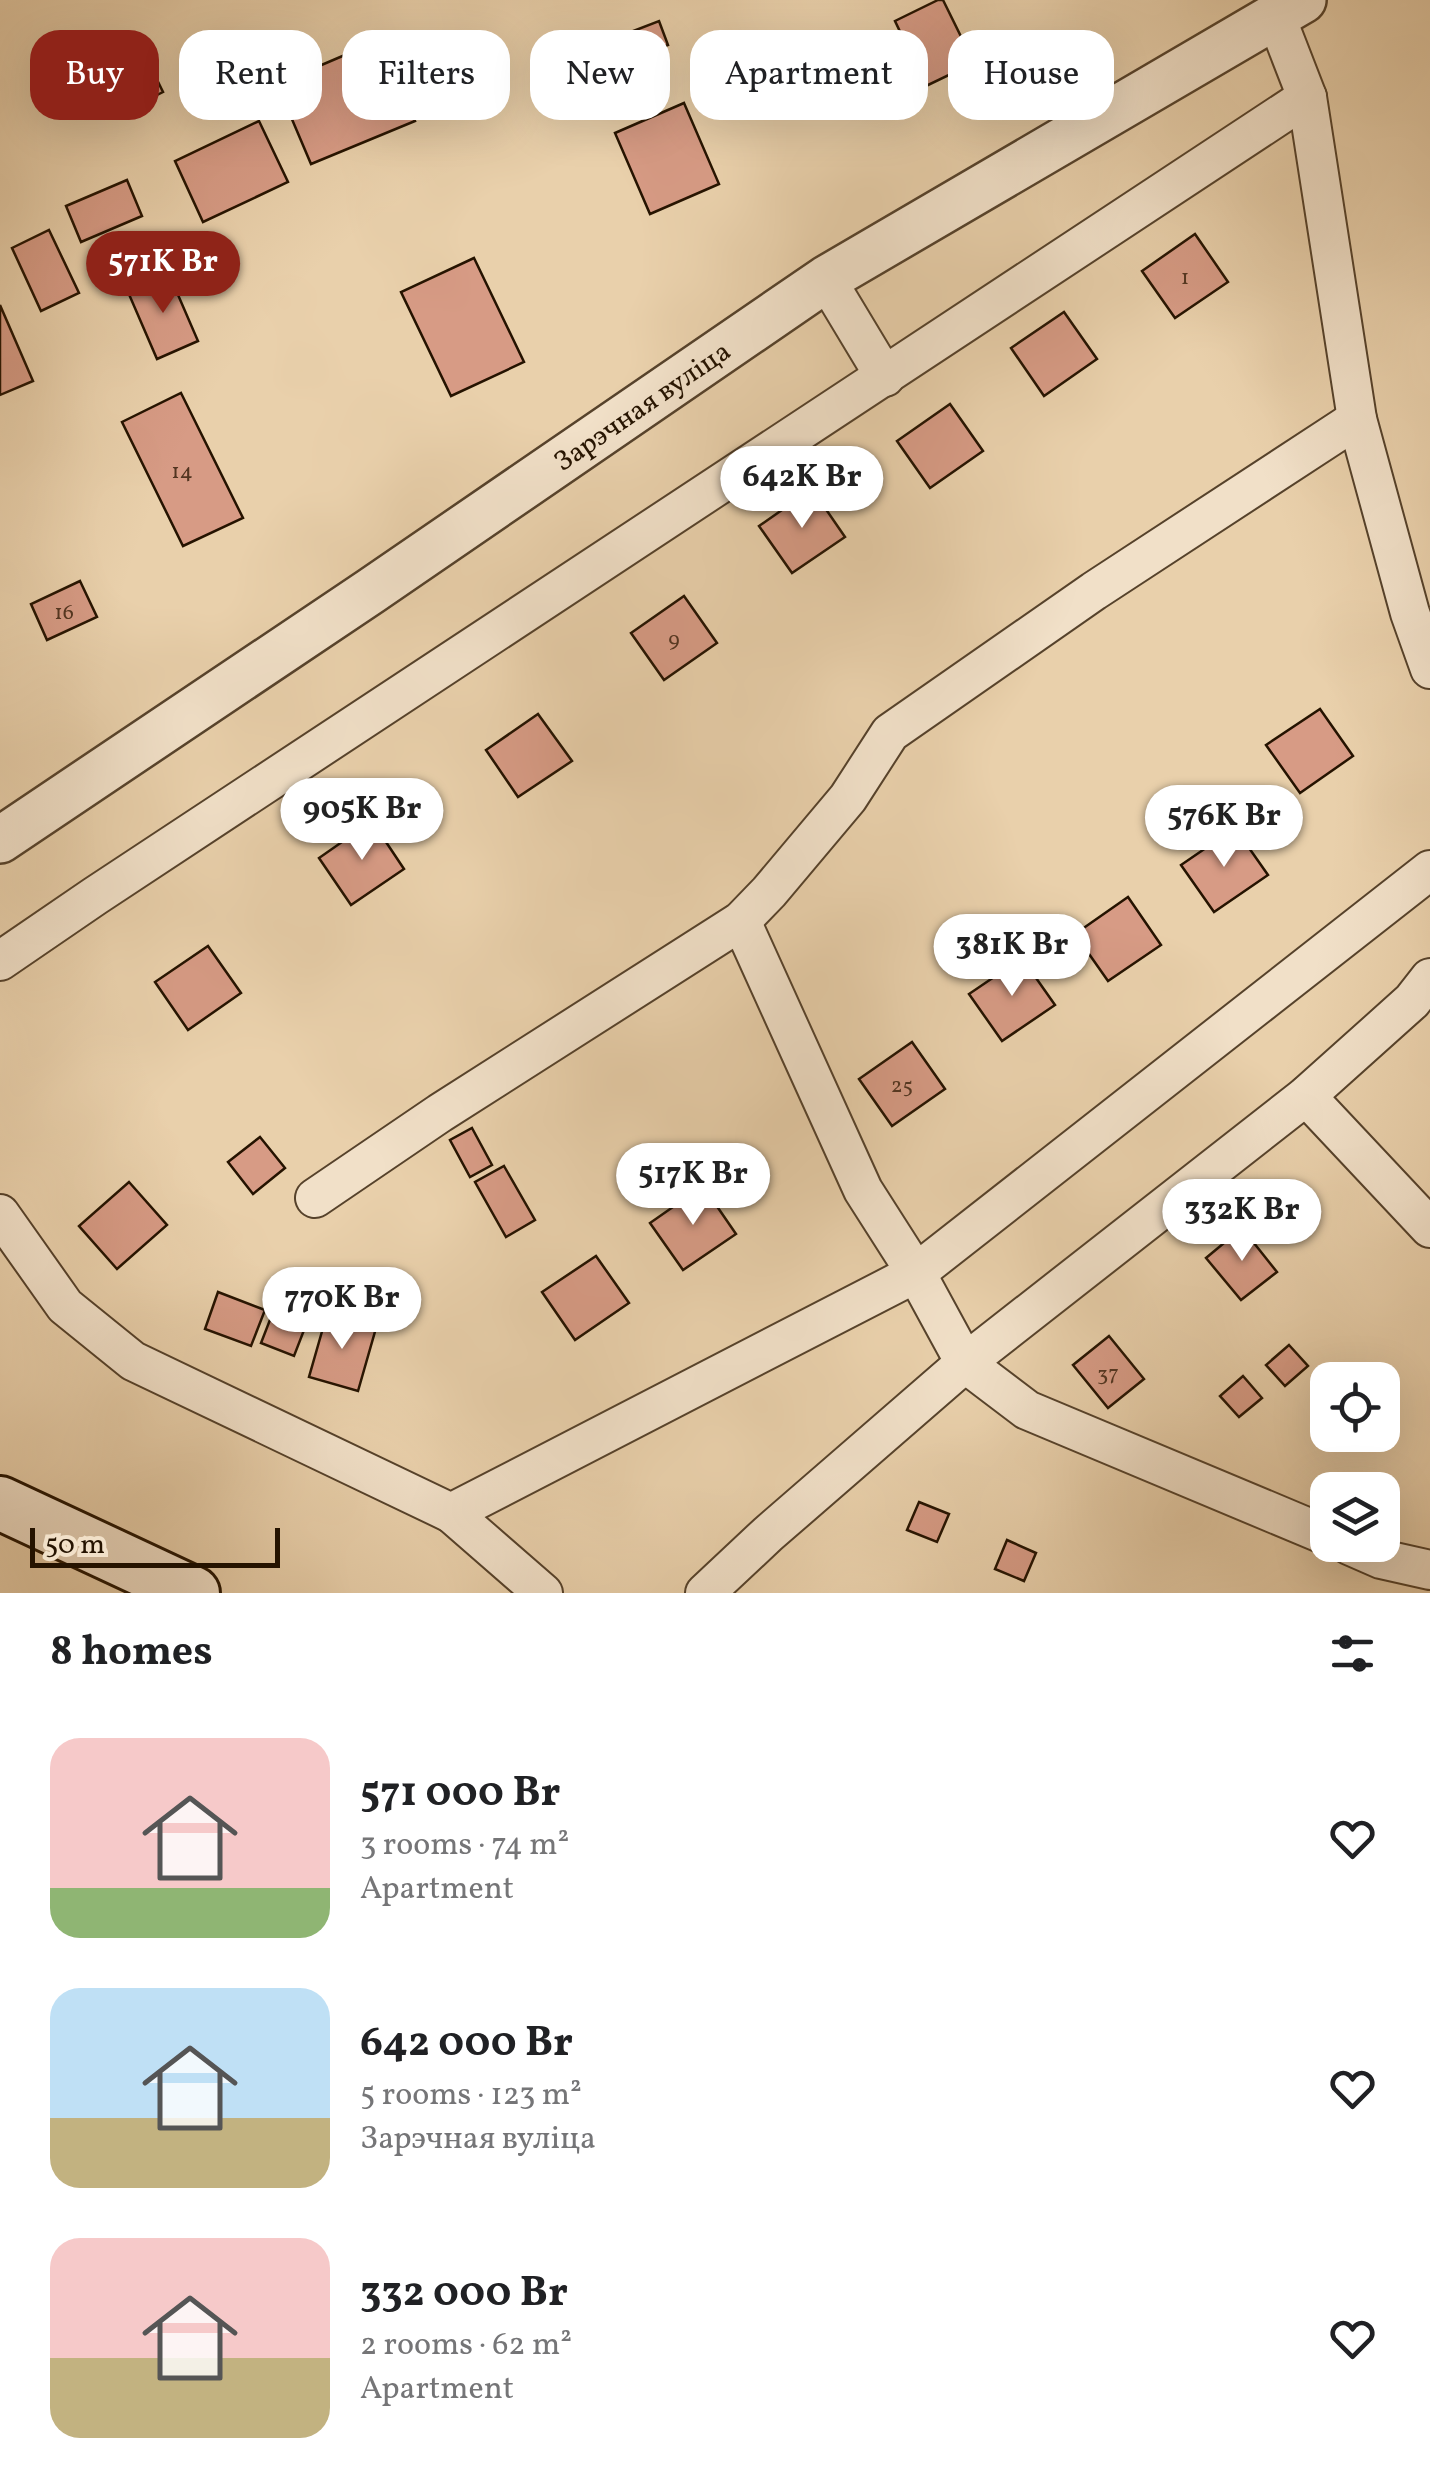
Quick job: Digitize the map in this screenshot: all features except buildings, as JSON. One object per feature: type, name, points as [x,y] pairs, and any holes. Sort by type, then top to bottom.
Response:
[{"type":"main road","points":[[0,1503],[194,1593]]},
{"type":"street","points":[[1289,8],[1307,96],[1357,419],[1410,613],[1430,669]]},
{"type":"street","name":"Зарэчная вуліца","points":[[0,840],[826,280],[1289,8]]},
{"type":"street","points":[[0,961],[1307,96]]},
{"type":"street","points":[[826,280],[884,377]]},
{"type":"street","points":[[314,1198],[741,922],[848,798],[890,734],[1094,591],[1357,419]]},
{"type":"street","points":[[452,1513],[916,1273],[1430,870]]},
{"type":"street","points":[[741,922],[863,1190],[916,1273],[965,1363],[1027,1410],[1310,1528]]},
{"type":"street","points":[[705,1593],[965,1363],[1306,1096],[1412,1001],[1430,978]]},
{"type":"street","points":[[1306,1096],[1430,1228]]},
{"type":"street","points":[[0,1214],[65,1306],[133,1361],[452,1513],[543,1593]]},
{"type":"street","points":[[1397,1562],[1430,1570]]}]
